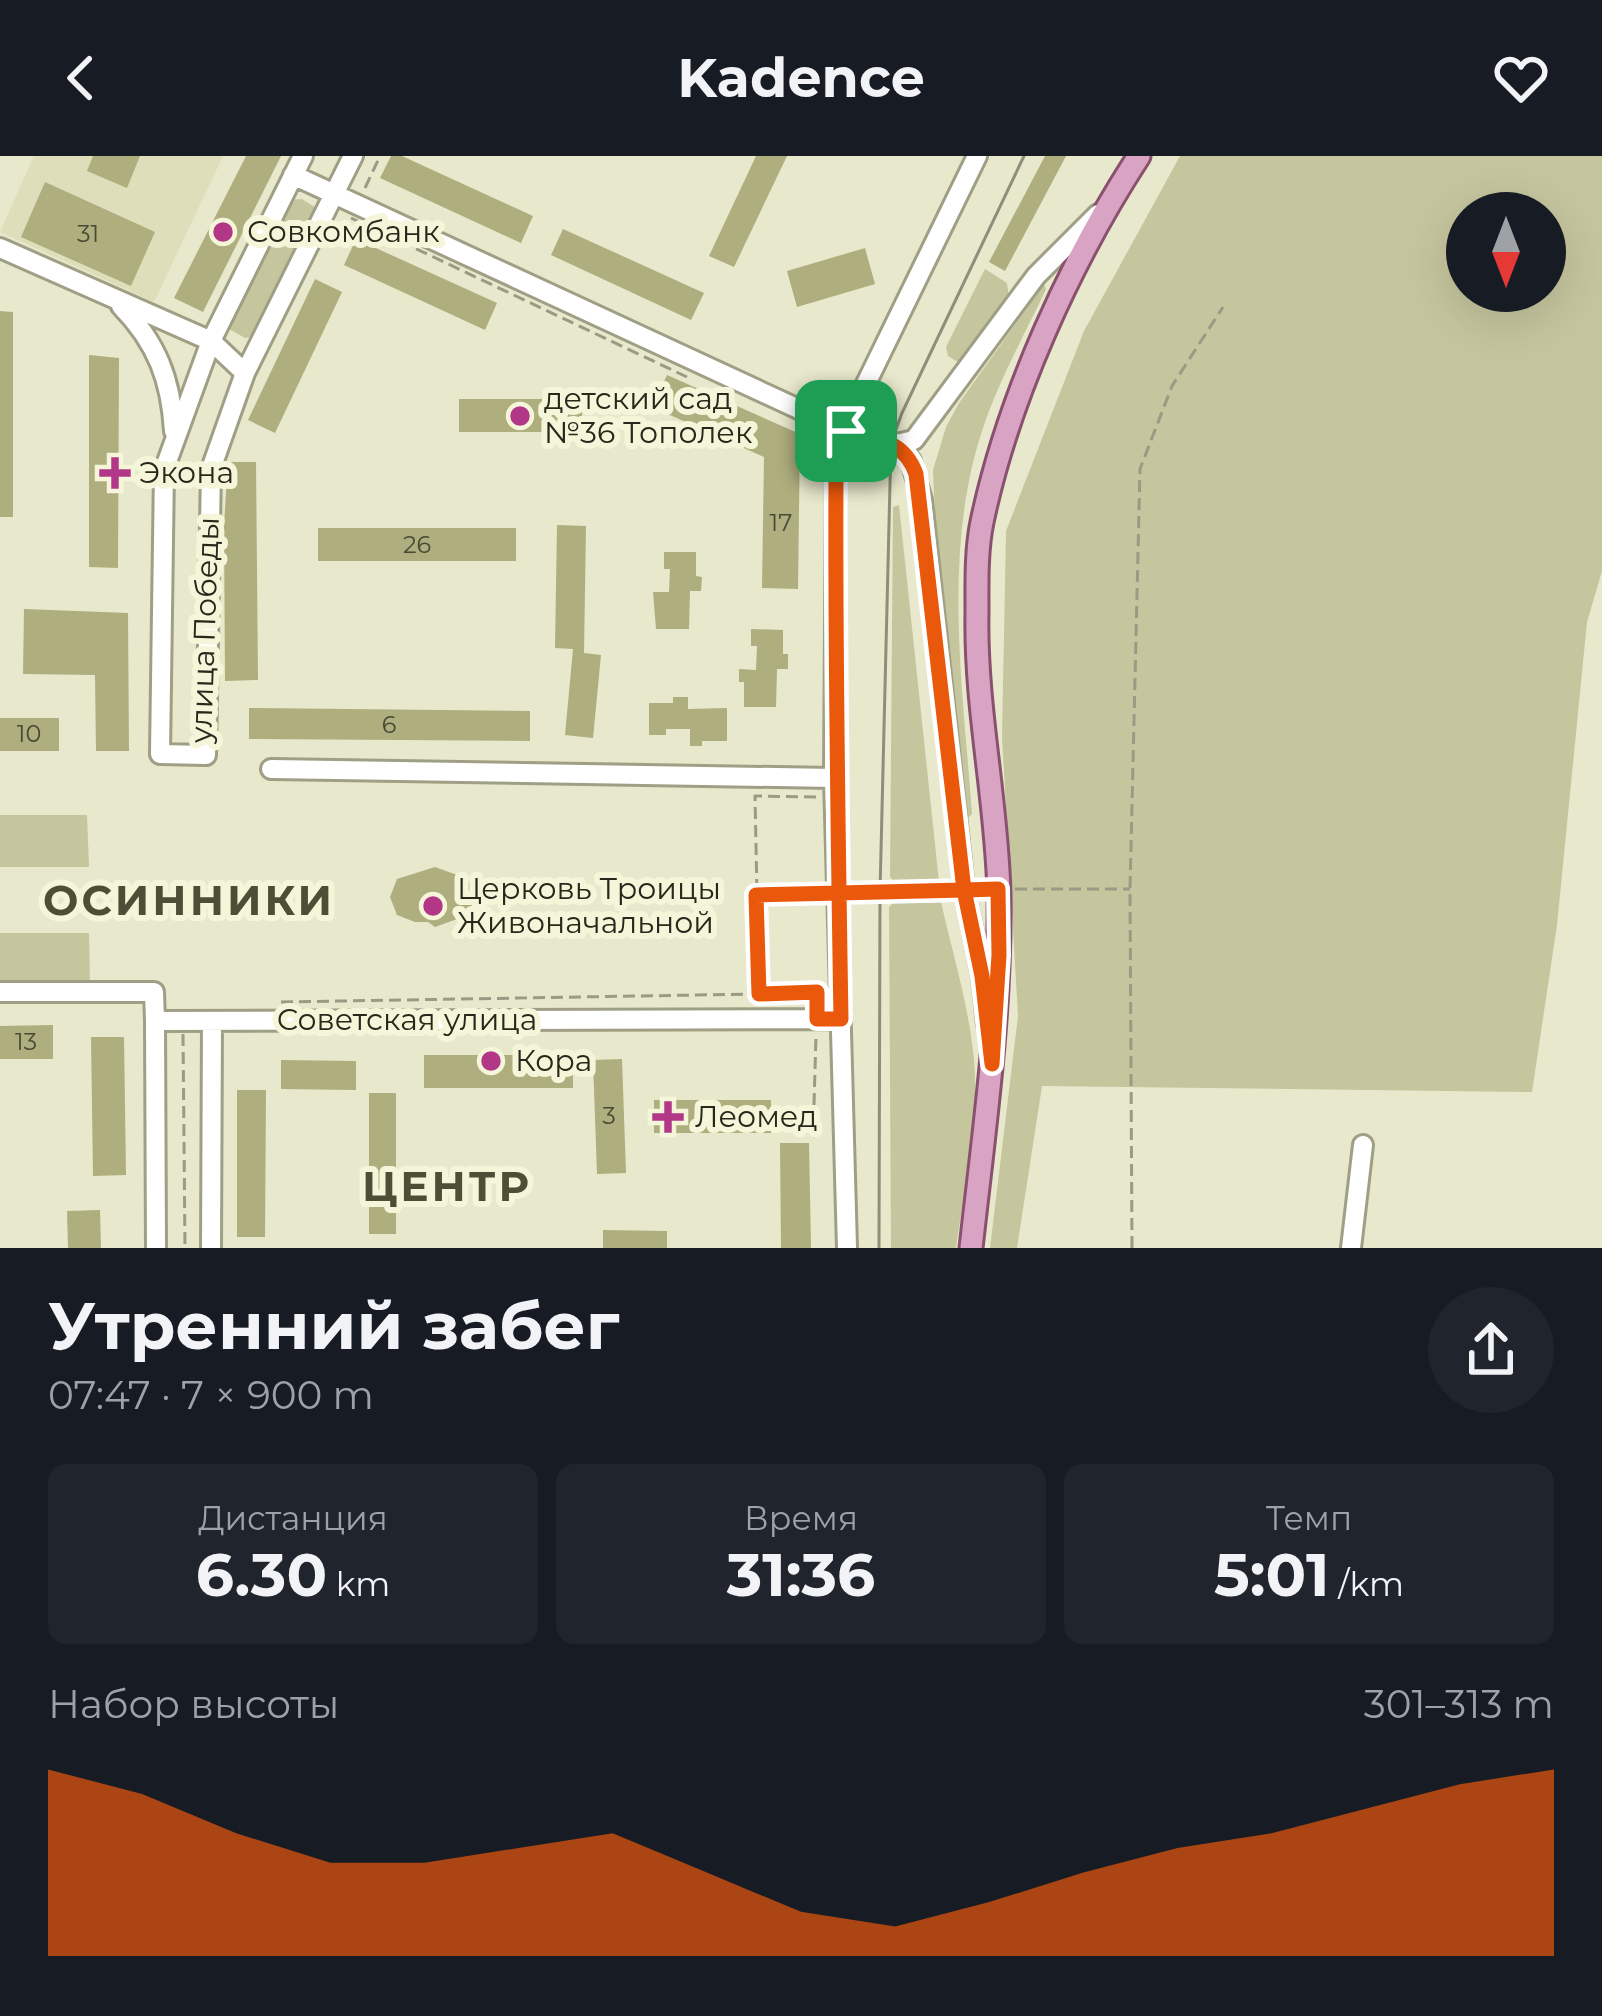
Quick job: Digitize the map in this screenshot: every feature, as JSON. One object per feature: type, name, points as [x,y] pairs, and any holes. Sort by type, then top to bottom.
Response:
[{"type":"main road","points":[[971,1248],[999,955],[976,618],[981,527],[996,469],[1059,296],[1139,156]]},
{"type":"street","name":"улица Победы","points":[[303,156],[211,341],[164,470],[160,754],[206,755],[211,469],[245,373],[353,156]]},
{"type":"street","points":[[847,1248],[839,893],[829,778],[836,475],[846,431],[976,156]]},
{"type":"street","points":[[293,175],[846,431],[897,444],[914,440],[1036,276],[1106,207]]},
{"type":"street","points":[[0,248],[211,341],[245,373]]},
{"type":"street","points":[[114,298],[141,326],[164,367],[174,440]]},
{"type":"street","points":[[897,444],[911,461],[922,500],[964,890],[982,976],[992,1064]]},
{"type":"street","points":[[271,769],[829,778]]},
{"type":"street","points":[[0,992],[154,992],[156,1248]]},
{"type":"street","name":"Советская улица","points":[[155,1021],[841,1019]]},
{"type":"street","points":[[211,1248],[212,1021]]},
{"type":"street","points":[[1351,1248],[1364,1144]]},
{"type":"path","points":[[380,156],[350,220],[701,383]]},
{"type":"path","points":[[1132,1248],[1130,889],[1140,469],[1172,386],[1223,307]]},
{"type":"path","points":[[759,994],[755,796],[826,797],[829,778]]},
{"type":"path","points":[[998,889],[1130,889]]},
{"type":"path","points":[[756,895],[964,890]]},
{"type":"path","points":[[281,1002],[817,992],[814,1105]]},
{"type":"path","points":[[183,1021],[185,1248]]},
{"type":"shaded area","points":[[34,156],[223,156],[154,302],[0,232]]},
{"type":"shaded area","points":[[1180,156],[1602,156],[1602,571],[1587,622],[1557,925],[1532,1092],[1042,1086],[1017,1248],[990,1248],[1018,1016],[1002,737],[1006,531],[1084,331]]},
{"type":"shaded area","points":[[302,199],[318,209],[256,336],[245,338],[229,329],[228,317],[289,200]]},
{"type":"shaded area","points":[[985,269],[1007,283],[1010,305],[971,357],[958,362],[948,356],[946,347]]},
{"type":"shaded area","points":[[1044,284],[1046,289],[982,431],[962,525],[959,621],[972,814],[968,818],[936,542],[933,470],[959,403]]},
{"type":"shaded area","points":[[899,505],[939,882],[930,882],[930,887],[899,888],[890,877],[893,507]]},
{"type":"shaded area","points":[[0,815],[87,815],[89,867],[0,867]]},
{"type":"shaded area","points":[[928,898],[930,903],[941,902],[967,1013],[975,1075],[974,1125],[956,1248],[891,1248],[889,907],[895,901]]},
{"type":"shaded area","points":[[0,933],[89,933],[90,984],[0,985]]},
{"type":"building","points":[[93,156],[140,156],[127,188],[87,171]]},
{"type":"building","points":[[246,156],[281,156],[203,312],[174,298]]},
{"type":"building","points":[[391,156],[402,156],[533,216],[521,243],[380,178]]},
{"type":"building","points":[[756,156],[787,156],[734,267],[709,256]]},
{"type":"building","points":[[1045,156],[1066,156],[1005,271],[989,262]]},
{"type":"building","points":[[45,182],[155,232],[131,286],[21,237]]},
{"type":"building","points":[[563,229],[704,293],[691,320],[551,255]]},
{"type":"building","points":[[356,239],[497,303],[485,330],[344,265]]},
{"type":"building","points":[[865,248],[875,284],[797,307],[787,271]]},
{"type":"building","points":[[315,279],[342,292],[275,433],[248,420]]},
{"type":"building","points":[[0,311],[13,312],[13,517],[0,517]]},
{"type":"building","points":[[89,355],[119,358],[118,568],[89,567]]},
{"type":"building","points":[[667,375],[800,434],[798,589],[762,588],[764,457],[652,407]]},
{"type":"building","name":"детский сад №36 Тополек","points":[[459,399],[582,399],[582,432],[459,432]]},
{"type":"building","points":[[228,462],[256,462],[258,680],[225,681]]},
{"type":"building","points":[[557,525],[586,526],[584,653],[601,655],[593,738],[565,735],[573,649],[555,648]]},
{"type":"building","points":[[318,528],[516,528],[516,561],[318,561]]},
{"type":"building","points":[[664,552],[696,552],[701,591],[690,591],[689,629],[656,629],[653,592],[669,592],[670,569],[664,569]]},
{"type":"building","points":[[24,609],[128,613],[129,751],[96,751],[95,675],[23,674]]},
{"type":"building","points":[[751,629],[783,630],[788,669],[777,669],[776,707],[744,707],[739,669],[756,670],[757,646],[751,646]]},
{"type":"building","points":[[673,697],[688,697],[688,709],[727,708],[727,741],[690,746],[690,729],[649,735],[649,703],[673,703]]},
{"type":"building","points":[[249,708],[530,711],[530,741],[249,739]]},
{"type":"building","points":[[0,718],[59,718],[59,751],[0,751]]},
{"type":"building","name":"Церковь Троицы Живоначальной","points":[[435,867],[468,879],[476,896],[468,915],[435,927],[397,915],[390,897],[397,879]]},
{"type":"building","points":[[53,1025],[53,1059],[0,1059],[0,1026]]},
{"type":"building","points":[[91,1037],[124,1037],[126,1175],[93,1176]]},
{"type":"building","points":[[424,1055],[573,1055],[573,1088],[424,1088]]},
{"type":"building","points":[[622,1059],[626,1173],[597,1174],[593,1060]]},
{"type":"building","points":[[281,1060],[356,1061],[356,1090],[281,1089]]},
{"type":"building","points":[[237,1090],[266,1090],[265,1237],[237,1237]]},
{"type":"building","points":[[369,1093],[396,1093],[396,1234],[369,1234]]},
{"type":"building","points":[[654,1100],[771,1100],[771,1133],[654,1133]]},
{"type":"building","points":[[780,1143],[809,1143],[811,1248],[781,1248]]},
{"type":"building","points":[[100,1210],[101,1248],[68,1248],[67,1211]]},
{"type":"building","points":[[603,1230],[667,1231],[667,1248],[603,1248]]},
{"type":"tram line","points":[[879,1248],[880,892],[891,443],[1024,156]]},
{"type":"place","name":"Совкомбанк","points":[[223,232]]},
{"type":"place","name":"детский сад №36 Тополек","points":[[520,416]]},
{"type":"place","name":"Экона","points":[[115,473]]},
{"type":"place","name":"Церковь Троицы Живоначальной","points":[[433,906]]},
{"type":"place","name":"Кора","points":[[491,1061]]},
{"type":"place","name":"Леомед","points":[[668,1117]]},
{"type":"district","name":"ОСИННИКИ","points":[[189,900]]},
{"type":"district","name":"ЦЕНТР","points":[[447,1186]]},
{"type":"route","points":[[846,431],[836,475],[834,778],[839,893],[841,1019],[817,1019],[817,992],[759,994],[756,895],[839,893],[874,892],[964,890],[982,976],[992,1064],[998,889],[964,890],[922,500],[911,461],[897,444],[846,431]]}]
